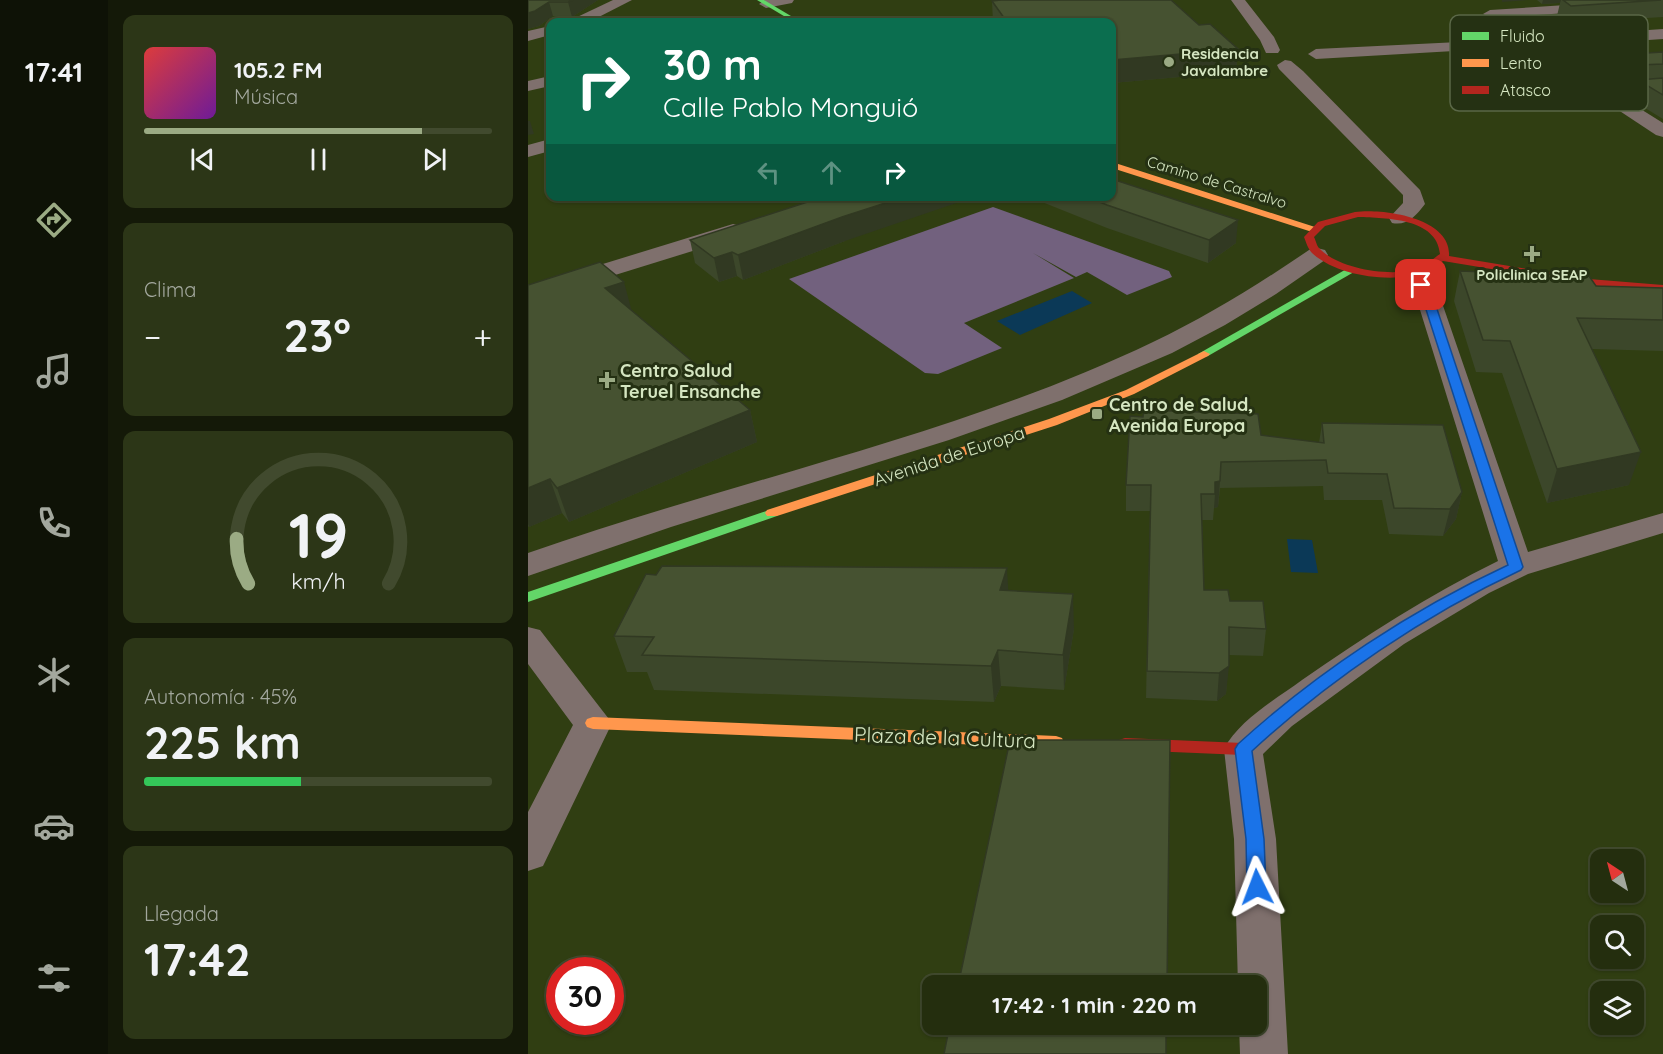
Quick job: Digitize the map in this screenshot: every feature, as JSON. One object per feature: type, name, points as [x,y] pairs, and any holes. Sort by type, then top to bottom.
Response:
[{"type":"street","points":[[587,18],[625,0]]},
{"type":"street","points":[[763,2],[787,0]]},
{"type":"street","points":[[1238,0],[1297,75],[1413,194],[1414,204],[1400,218]]},
{"type":"street","points":[[1482,0],[1490,14],[1663,3]]},
{"type":"street","points":[[763,2],[791,18]]},
{"type":"street","points":[[528,22],[546,23]]},
{"type":"street","points":[[528,36],[546,32]]},
{"type":"street","points":[[1648,35],[1663,34]]},
{"type":"street","points":[[1281,54],[1314,62],[1318,57],[1310,52],[1450,45]]},
{"type":"street","points":[[1648,47],[1663,50]]},
{"type":"street","points":[[528,86],[546,82]]},
{"type":"street","points":[[1634,111],[1659,126]]},
{"type":"street","points":[[528,151],[546,146]]},
{"type":"street","name":"Camino de Castralvo","points":[[1116,167],[1314,242],[1330,263],[1350,270],[1394,275],[1415,273]]},
{"type":"street","points":[[1314,242],[1323,222],[1358,214],[1400,218],[1433,231],[1443,240],[1446,249],[1444,258],[1433,267],[1415,273],[1428,297],[1516,567]]},
{"type":"street","points":[[528,295],[753,225]]},
{"type":"street","name":"Avenida de Europa","points":[[528,565],[678,514],[1011,411],[1099,378],[1165,346],[1252,299],[1314,242]]},
{"type":"street","points":[[1444,258],[1589,282],[1663,288]]},
{"type":"street","name":"Avenida de Europa","points":[[528,597],[706,534],[1053,422],[1130,392],[1197,359],[1350,270]]},
{"type":"street","points":[[1114,744],[1244,749],[1279,716],[1392,635],[1477,585],[1516,567],[1663,523]]},
{"type":"street","points":[[528,639],[593,723],[528,853]]},
{"type":"street","name":"Plaza de la Cultura","points":[[593,723],[1066,742]]},
{"type":"street","points":[[1244,749],[1255,839],[1264,1054]]},
{"type":"shaded area","points":[[993,207],[1169,271],[1172,277],[1127,295],[1087,272],[1076,277],[1033,253],[1074,278],[964,323],[1002,348],[938,374],[925,373],[789,279]]},
{"type":"water","points":[[1072,291],[1092,303],[1020,335],[997,321]]},
{"type":"water","points":[[1287,539],[1312,540],[1318,573],[1291,572]]},
{"type":"building","points":[[528,0],[573,0],[549,2],[528,13]]},
{"type":"building","points":[[1171,0],[1199,25],[1210,24],[1238,49],[1116,60],[1116,18],[1004,18],[992,1]]},
{"type":"building","points":[[1563,0],[1661,0],[1571,6]]},
{"type":"building","points":[[1663,52],[1663,64],[1648,65],[1648,53]]},
{"type":"building","points":[[1663,78],[1663,95],[1648,86],[1648,79]]},
{"type":"building","points":[[1116,180],[1238,220],[1209,240],[1097,201],[1116,201]]},
{"type":"building","points":[[811,201],[892,201],[738,255],[732,252],[714,258],[690,240]]},
{"type":"building","name":"Centro Salud Teruel Ensanche","points":[[600,262],[624,282],[605,288],[750,410],[557,488],[550,479],[528,488],[528,285]]},
{"type":"building","points":[[1460,271],[1589,276],[1596,286],[1663,288],[1663,320],[1577,318],[1641,452],[1557,469],[1510,341],[1483,340]]},
{"type":"building","points":[[1144,410],[1258,414],[1261,435],[1324,443],[1322,423],[1443,425],[1462,492],[1450,509],[1394,508],[1387,474],[1328,473],[1326,460],[1221,462],[1220,481],[1215,482],[1215,494],[1201,494],[1204,590],[1228,590],[1230,601],[1263,601],[1266,629],[1229,627],[1229,666],[1219,673],[1147,671],[1151,485],[1126,485],[1130,416],[1143,417]]},
{"type":"building","points":[[662,566],[1007,568],[1000,590],[1073,594],[1063,655],[998,650],[991,666],[642,655],[654,637],[614,636],[646,574],[656,575]]},
{"type":"building","points":[[1010,740],[1170,740],[1167,975],[960,975]]},
{"type":"building","points":[[948,1035],[1166,1035],[1166,1054],[944,1054]]},
{"type":"traffic: fast","points":[[760,0],[791,18]]},
{"type":"traffic: fast","points":[[1204,354],[1350,270]]},
{"type":"traffic: fast","points":[[528,597],[772,513]]},
{"type":"traffic: slow","points":[[1116,166],[1312,229]]},
{"type":"traffic: slow","points":[[772,513],[1053,422],[1130,392],[1204,354]]},
{"type":"traffic: slow","points":[[593,723],[1056,742]]},
{"type":"traffic: jam","points":[[1358,214],[1398,218],[1426,226],[1444,243],[1445,255],[1423,271],[1393,276],[1362,273],[1334,263],[1315,251],[1309,237],[1322,224],[1358,214]]},
{"type":"traffic: jam","points":[[1444,258],[1589,282],[1663,288]]},
{"type":"traffic: jam","points":[[1125,744],[1243,749]]},
{"type":"place","name":"Residencia Javalambre","points":[[1169,62]]},
{"type":"place","name":"Policlinica SEAP","points":[[1532,254]]},
{"type":"place","name":"Centro Salud Teruel Ensanche","points":[[607,380]]},
{"type":"place","name":"Centro de Salud, Avenida Europa","points":[[1097,414]]},
{"type":"route","points":[[1257,887],[1255,839],[1244,749],[1279,716],[1392,635],[1477,585],[1516,567],[1428,297],[1421,285]]}]
